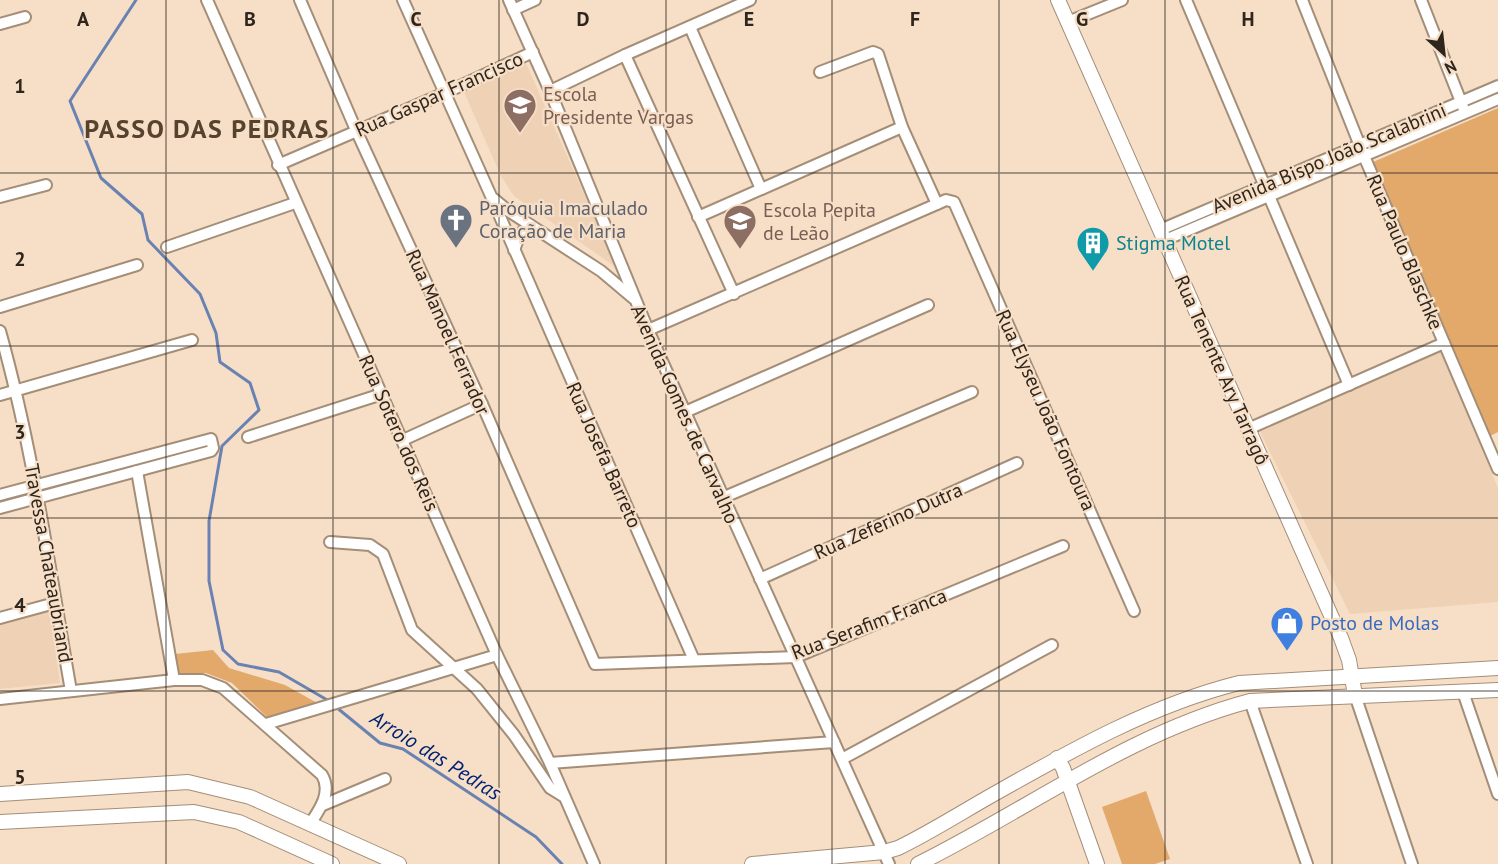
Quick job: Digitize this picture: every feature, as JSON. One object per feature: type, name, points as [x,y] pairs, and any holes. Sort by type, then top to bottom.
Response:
[{"type":"main road","name":"Rua Tenente Ary Tarragô","points":[[1058,0],[1341,638],[1355,695]]},
{"type":"main road","points":[[752,864],[886,858],[1057,758],[1125,723],[1205,692],[1239,683],[1498,669]]},
{"type":"main road","points":[[918,864],[1153,735],[1225,708],[1250,701],[1498,690]]},
{"type":"main road","points":[[1057,758],[1097,864]]},
{"type":"main road","points":[[0,794],[188,782],[250,797],[399,864]]},
{"type":"main road","points":[[0,822],[194,812],[239,822],[332,864]]},
{"type":"street","name":"Rua Sotero dos Reis","points":[[207,0],[278,165],[403,440],[497,655],[550,763],[594,864]]},
{"type":"street","name":"Rua Manoel Ferrador","points":[[300,0],[356,130],[482,404],[595,664]]},
{"type":"street","name":"Avenida Gomes de Carvalho","points":[[403,0],[491,196],[507,210],[601,271],[635,300],[722,498],[886,858]]},
{"type":"street","points":[[535,0],[511,5],[550,91],[635,300]]},
{"type":"street","points":[[550,91],[750,0]]},
{"type":"street","points":[[1068,22],[1122,0]]},
{"type":"street","points":[[1186,0],[1349,385]]},
{"type":"street","name":"Rua Paulo Blaschke","points":[[1302,0],[1364,156],[1498,469]]},
{"type":"street","points":[[1421,0],[1465,113]]},
{"type":"street","points":[[0,24],[25,17]]},
{"type":"street","points":[[690,27],[761,189]]},
{"type":"street","name":"Rua Gaspar Francisco","points":[[278,165],[445,93],[533,52]]},
{"type":"street","points":[[648,330],[937,204],[902,127],[876,52],[820,72]]},
{"type":"street","points":[[625,55],[734,294]]},
{"type":"street","name":"Avenida Bispo João Scalabrini","points":[[1162,235],[1359,144],[1498,86]]},
{"type":"street","name":"Avenida Bispo João Scalabrini","points":[[1162,235],[1269,197],[1498,99]]},
{"type":"street","points":[[698,217],[902,127]]},
{"type":"street","points":[[0,197],[46,185]]},
{"type":"street","name":"Rua Josefa Barreto","points":[[491,196],[694,660]]},
{"type":"street","name":"Rua Elyseu João Fontoura","points":[[937,204],[951,201],[958,208],[1134,611]]},
{"type":"street","points":[[167,247],[295,203]]},
{"type":"street","points":[[514,250],[520,234],[530,225]]},
{"type":"street","points":[[0,307],[137,265]]},
{"type":"street","points":[[685,412],[928,305]]},
{"type":"street","name":"Travessa Chateaubriand","points":[[0,331],[17,390],[37,490],[71,691]]},
{"type":"street","points":[[0,395],[192,340]]},
{"type":"street","points":[[1248,429],[1444,343]]},
{"type":"street","points":[[722,498],[972,392]]},
{"type":"street","points":[[248,437],[382,394]]},
{"type":"street","points":[[403,440],[482,404]]},
{"type":"street","points":[[1487,442],[1498,438]]},
{"type":"street","points":[[0,495],[37,490],[137,471],[211,451],[213,448],[211,440],[37,490],[0,508]]},
{"type":"street","name":"Rua Zeferino Dutra","points":[[760,579],[1017,463]]},
{"type":"street","points":[[137,471],[174,680]]},
{"type":"street","points":[[330,542],[370,545],[383,554],[410,626],[477,689],[514,735],[550,788],[563,796]]},
{"type":"street","name":"Rua Serafim Franca","points":[[595,664],[796,657],[1063,546]]},
{"type":"street","points":[[0,618],[55,603]]},
{"type":"street","points":[[842,759],[1052,645]]},
{"type":"street","points":[[266,724],[497,655]]},
{"type":"street","points":[[0,699],[174,680],[202,680],[214,683],[235,696],[322,775],[326,786],[323,805],[310,824]]},
{"type":"street","points":[[1463,692],[1498,794]]},
{"type":"street","points":[[1355,695],[1412,864]]},
{"type":"street","points":[[1250,701],[1306,864]]},
{"type":"street","points":[[550,763],[834,742]]},
{"type":"street","points":[[323,805],[385,779]]},
{"type":"shaded area","name":"Escola Presidente Vargas","points":[[525,61],[617,268],[514,196],[501,176],[464,92]]},
{"type":"shaded area","points":[[1498,108],[1498,432],[1490,436],[1373,162]]},
{"type":"shaded area","points":[[1441,351],[1498,488],[1498,602],[1350,614],[1259,430]]},
{"type":"shaded area","points":[[50,611],[60,683],[0,689],[0,624]]},
{"type":"shaded area","points":[[213,650],[229,668],[285,685],[319,704],[268,718],[232,683],[206,673],[177,675],[175,654]]},
{"type":"shaded area","points":[[1146,791],[1170,859],[1155,864],[1122,864],[1102,807]]},
{"type":"waterway","name":"Arroio das Pedras","points":[[136,0],[70,101],[101,178],[142,214],[148,240],[200,294],[216,333],[220,362],[250,383],[259,410],[222,446],[209,521],[209,581],[223,650],[238,664],[279,672],[329,701]]},
{"type":"waterway","points":[[0,502],[13,499]]},
{"type":"waterway","name":"Arroio das Pedras","points":[[336,707],[380,743],[403,749],[536,837],[562,864]]},
{"type":"place","name":"Escola Presidente Vargas","points":[[520,134]]},
{"type":"place","name":"Paróquia Imaculado Coração de Maria","points":[[456,249]]},
{"type":"place","name":"Escola Pepita de Leão","points":[[740,250]]},
{"type":"place","name":"Stigma Motel","points":[[1093,272]]},
{"type":"place","name":"Posto de Molas","points":[[1287,652]]},
{"type":"district","name":"PASSO DAS PEDRAS","points":[[207,128]]}]
